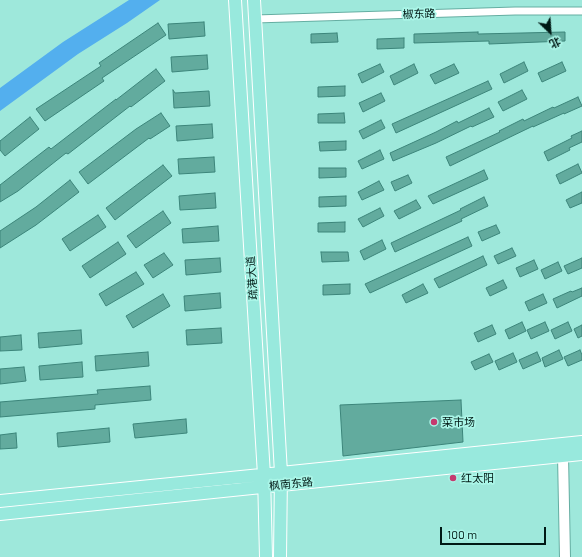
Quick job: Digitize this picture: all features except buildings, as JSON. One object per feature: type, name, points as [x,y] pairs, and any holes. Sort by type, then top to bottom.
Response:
[{"type":"main road","name":"疏港大道","points":[[235,0],[264,475],[266,557]]},
{"type":"main road","name":"疏港大道","points":[[254,0],[281,479],[280,557]]},
{"type":"main road","points":[[0,501],[264,475],[281,479],[582,442]]},
{"type":"main road","name":"枫南东路","points":[[0,514],[264,487],[281,479],[582,454]]},
{"type":"street","name":"椒东路","points":[[255,19],[582,11]]},
{"type":"street","points":[[563,455],[565,557]]},
{"type":"water","points":[[129,0],[160,0],[78,54],[0,111],[0,88],[63,42]]},
{"type":"place","name":"菜市场","points":[[434,422]]},
{"type":"place","name":"红太阳","points":[[453,478]]}]
